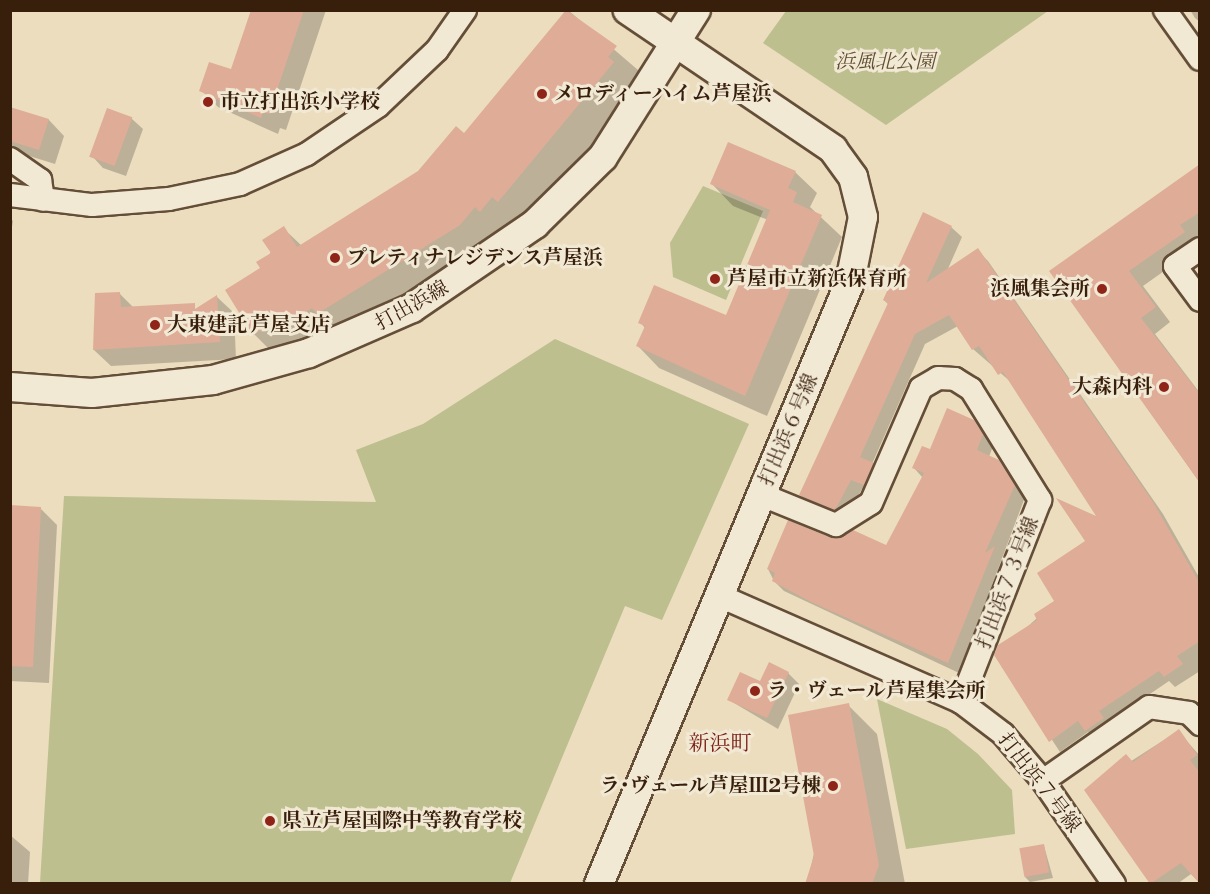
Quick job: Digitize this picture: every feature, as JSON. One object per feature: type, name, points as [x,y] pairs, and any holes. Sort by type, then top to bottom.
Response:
[{"type":"street","points":[[10,195],[92,204],[169,199],[240,184],[307,154],[378,106],[437,50],[465,10]]},
{"type":"street","name":"打出浜６号線","points":[[599,884],[850,282],[862,217],[853,177],[833,149],[628,10]]},
{"type":"street","name":"打出浜線","points":[[10,387],[92,393],[213,380],[331,345],[412,308],[535,224],[603,157],[696,10]]},
{"type":"street","points":[[1165,10],[1200,59]]},
{"type":"street","points":[[10,159],[40,180],[43,200]]},
{"type":"street","points":[[1200,249],[1175,266],[1200,300]]},
{"type":"street","name":"打出浜７３号線","points":[[762,495],[836,525],[871,503],[921,388],[938,378],[955,379],[971,389],[1040,500],[961,702]]},
{"type":"street","name":"打出浜７号線","points":[[720,596],[961,702],[1003,734],[1043,781],[1114,884]]},
{"type":"street","points":[[1043,781],[1149,707],[1189,713],[1200,724]]},
{"type":"green space","name":"浜風北公園","points":[[786,11],[1048,11],[886,125],[763,43]]},
{"type":"green space","points":[[703,186],[763,211],[726,300],[673,277],[670,243]]},
{"type":"green space","points":[[555,339],[749,424],[662,620],[625,606],[510,883],[40,883],[64,496],[376,502],[356,450],[423,424]]},
{"type":"green space","points":[[877,699],[947,729],[978,754],[1012,790],[1015,834],[906,849]]},
{"type":"building","points":[[251,10],[304,10],[269,114],[263,112],[261,118],[199,91],[209,62],[231,69]]},
{"type":"building","points":[[566,10],[617,46],[608,57],[614,62],[498,202],[492,197],[480,212],[475,207],[460,225],[317,314],[312,308],[290,322],[286,315],[253,335],[225,290],[260,268],[256,262],[271,253],[262,240],[284,226],[297,247],[418,171],[456,126],[464,133]]},
{"type":"building","points":[[10,107],[49,119],[39,150],[10,141]]},
{"type":"building","points":[[107,108],[132,117],[115,166],[89,157]]},
{"type":"building","points":[[728,142],[796,171],[788,188],[797,192],[793,202],[822,215],[745,396],[636,346],[645,326],[638,323],[654,285],[726,315],[770,210],[710,184]]},
{"type":"building","points":[[1200,164],[1200,212],[1180,225],[1185,232],[1129,271],[1156,307],[1141,318],[1200,394],[1200,483],[1049,271]]},
{"type":"building","points":[[923,212],[952,226],[926,283],[978,248],[1153,502],[1200,584],[1200,641],[1177,656],[1183,664],[1164,677],[1159,671],[1099,711],[1104,718],[1085,731],[1078,721],[1049,742],[994,655],[998,645],[1037,620],[1034,614],[1054,601],[1037,573],[1085,541],[1056,498],[1096,516],[1003,372],[998,375],[979,346],[972,350],[949,315],[915,334],[860,457],[874,463],[864,485],[851,480],[835,510],[799,495],[888,303],[883,300]]},
{"type":"building","name":"大東建託 芦屋支店","points":[[120,292],[121,307],[195,303],[195,309],[217,295],[220,342],[93,350],[95,293]]},
{"type":"building","points":[[947,408],[974,420],[983,434],[977,450],[999,460],[1015,485],[985,553],[995,546],[948,663],[811,602],[772,581],[775,573],[767,569],[788,520],[831,538],[853,530],[886,545],[924,473],[912,468],[922,446],[930,449]]},
{"type":"building","points":[[10,505],[41,507],[33,667],[10,666]]},
{"type":"building","name":"ラ・ヴェール芦屋集会所","points":[[769,662],[789,672],[767,718],[727,700],[740,672],[760,681]]},
{"type":"building","name":"ラ･ヴェール芦屋Ⅲ2号棟","points":[[849,703],[879,865],[872,884],[805,884],[814,856],[788,715]]},
{"type":"building","points":[[1179,729],[1197,755],[1190,760],[1200,773],[1200,884],[1181,863],[1150,884],[1084,790],[1126,754],[1133,762]]},
{"type":"building","points":[[1044,844],[1049,873],[1024,877],[1019,848]]},
{"type":"place","name":"メロディーハイム芦屋浜","points":[[542,94]]},
{"type":"place","name":"市立打出浜小学校","points":[[208,102]]},
{"type":"place","name":"プレティナレジデンス芦屋浜","points":[[335,258]]},
{"type":"place","name":"芦屋市立新浜保育所","points":[[715,279]]},
{"type":"place","name":"浜風集会所","points":[[1102,289]]},
{"type":"place","name":"大東建託 芦屋支店","points":[[155,325]]},
{"type":"place","name":"大森内科","points":[[1164,387]]},
{"type":"place","name":"ラ・ヴェール芦屋集会所","points":[[755,691]]},
{"type":"place","name":"ラ･ヴェール芦屋Ⅲ2号棟","points":[[833,786]]},
{"type":"place","name":"県立芦屋国際中等教育学校","points":[[270,821]]},
{"type":"district","name":"新浜町","points":[[720,744]]}]
